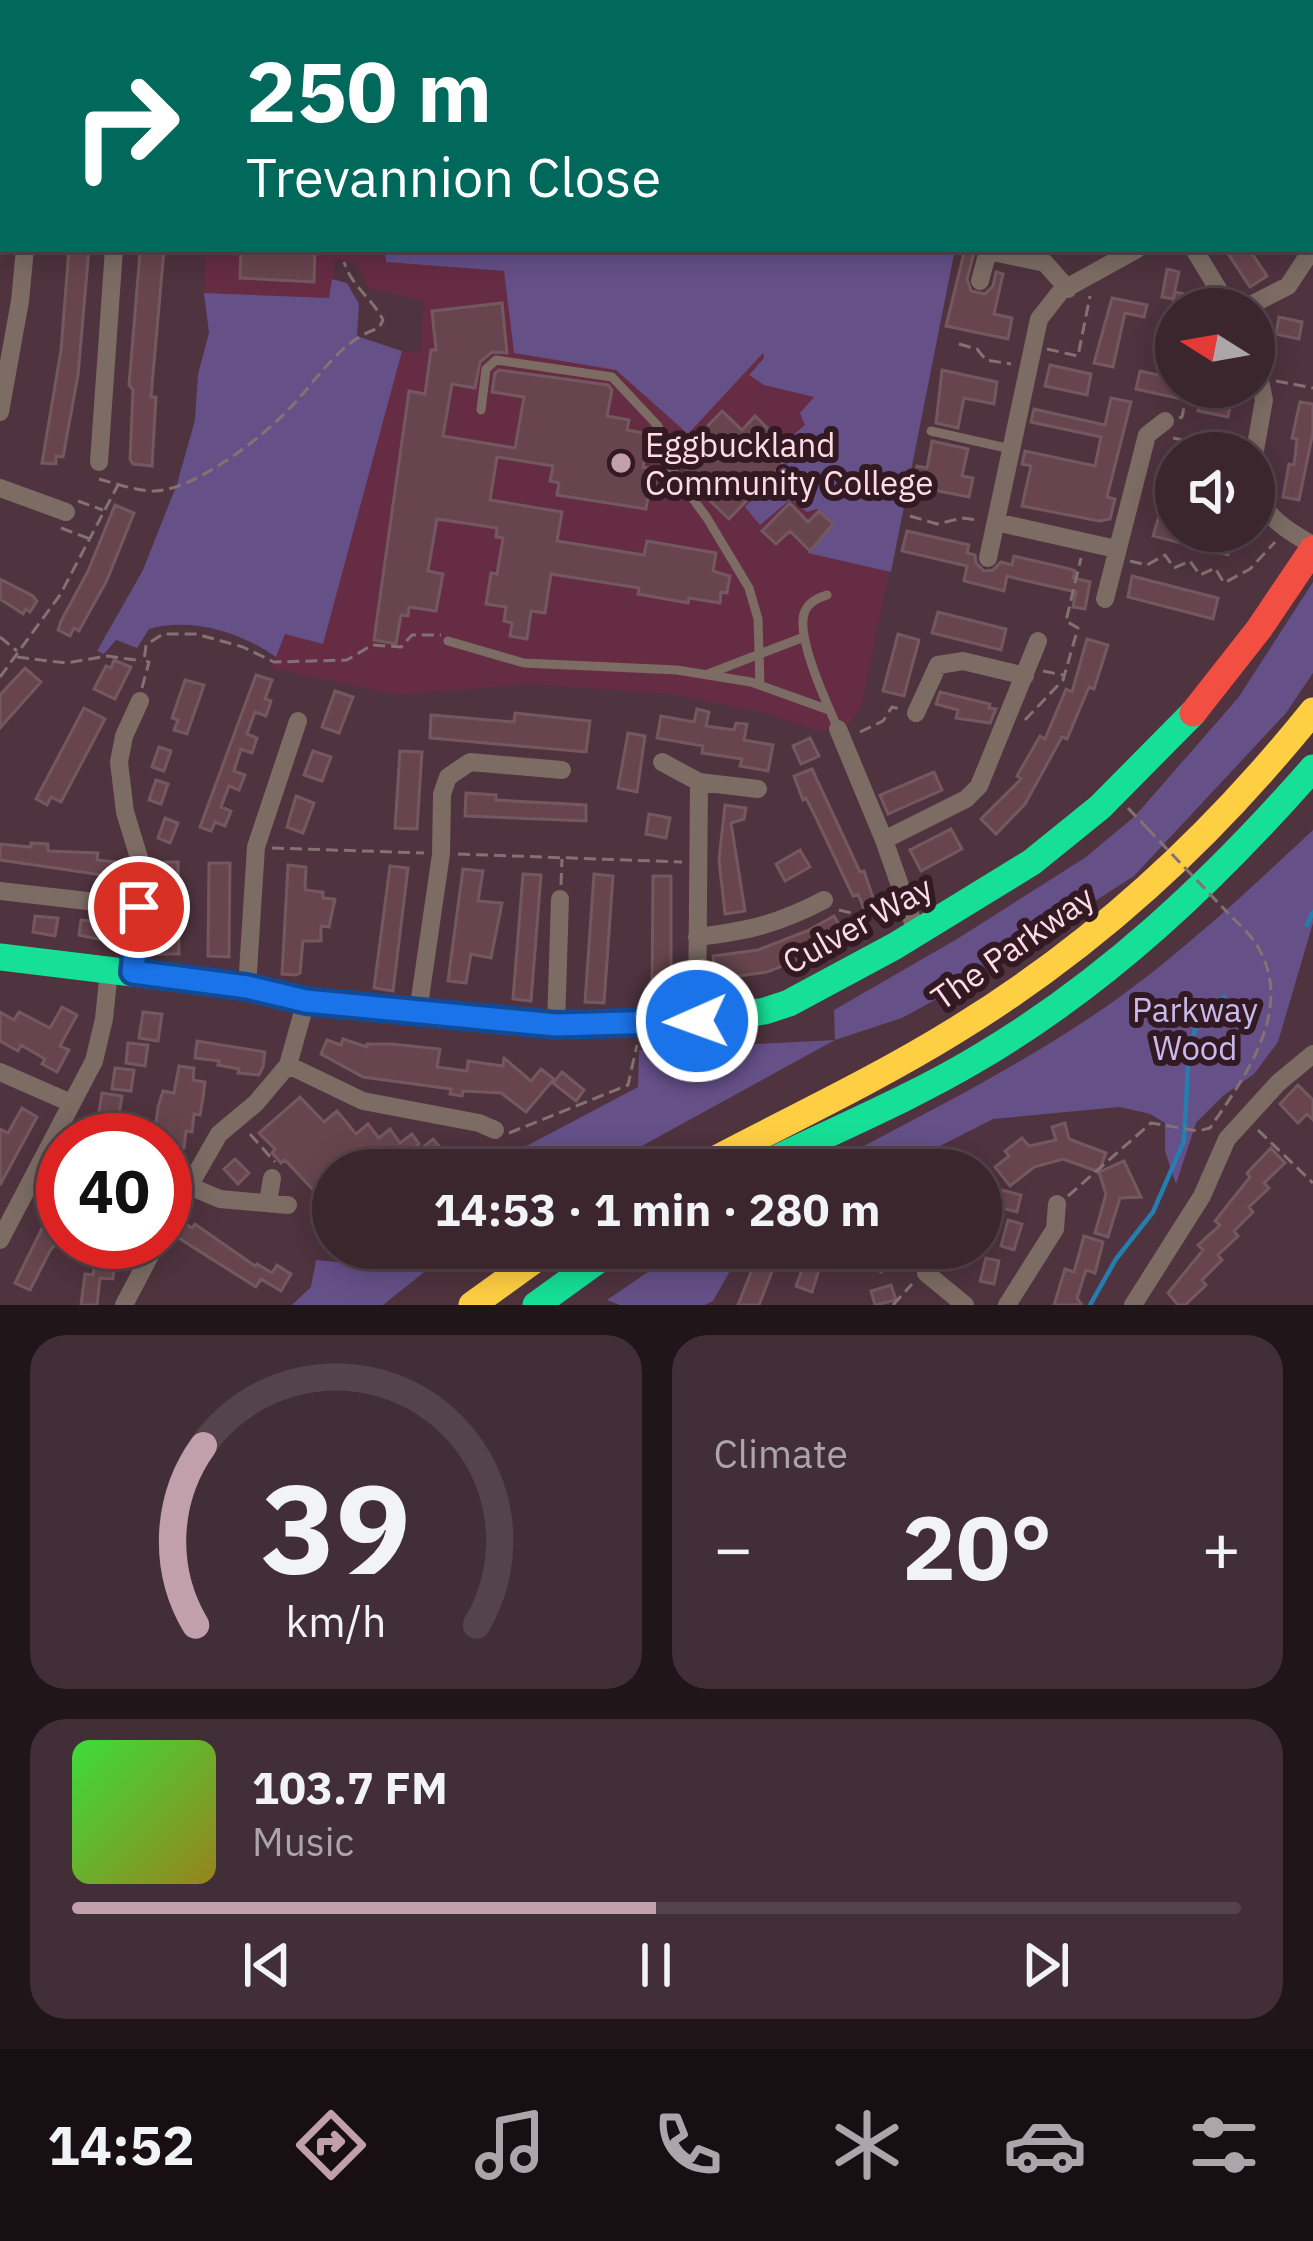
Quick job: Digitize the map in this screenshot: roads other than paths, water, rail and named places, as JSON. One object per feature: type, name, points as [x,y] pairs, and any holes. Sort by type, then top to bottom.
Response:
[{"type":"main road","name":"Culver Way","points":[[0,957],[247,987],[306,1001],[556,1025],[697,1021],[765,1012],[952,913],[1060,841],[1124,786],[1230,671],[1313,547]]},
{"type":"main road","name":"The Parkway","points":[[735,1149],[886,1072],[1080,949],[1188,857],[1248,793],[1313,711]]},
{"type":"main road","points":[[795,1149],[973,1061],[1051,1012],[1208,884],[1313,768]]},
{"type":"main road","points":[[472,1305],[522,1269]]},
{"type":"main road","points":[[492,1305],[539,1269]]},
{"type":"main road","points":[[536,1305],[586,1269]]},
{"type":"street","points":[[0,412],[25,252]]},
{"type":"street","points":[[99,462],[114,252]]},
{"type":"street","points":[[980,281],[988,252]]},
{"type":"street","points":[[993,252],[1045,263],[1068,289]]},
{"type":"street","points":[[988,558],[1039,319],[1061,291],[1132,252]]},
{"type":"street","points":[[1196,252],[1217,288]]},
{"type":"street","points":[[1275,293],[1288,286],[1310,252]]},
{"type":"street","points":[[1106,599],[1147,435],[1166,421]]},
{"type":"street","points":[[0,488],[66,513]]},
{"type":"street","points":[[1275,520],[1313,547]]},
{"type":"street","points":[[996,522],[1116,549]]},
{"type":"street","points":[[884,840],[966,799],[988,771],[1038,641]]},
{"type":"street","points":[[916,712],[938,665],[951,661],[1025,676]]},
{"type":"street","points":[[0,1240],[94,1061],[139,907],[141,856],[125,812],[119,762],[124,736],[140,701]]},
{"type":"street","points":[[247,987],[256,847],[298,721]]},
{"type":"street","points":[[840,734],[916,931]]},
{"type":"street","points":[[418,1012],[441,854],[442,794],[448,777],[470,762],[548,774]]},
{"type":"street","points":[[662,762],[699,782],[758,789]]},
{"type":"street","points":[[697,1021],[699,782]]},
{"type":"street","points":[[0,891],[139,907]]},
{"type":"street","points":[[556,1025],[560,899]]},
{"type":"street","points":[[697,937],[758,929],[824,900]]},
{"type":"street","points":[[192,1182],[219,1134],[288,1065],[306,1001]]},
{"type":"street","points":[[1132,1305],[1202,1196],[1219,1134],[1246,1119],[1310,1062]]},
{"type":"street","points":[[288,1065],[363,1101],[483,1131]]},
{"type":"street","points":[[0,1072],[71,1103]]},
{"type":"street","points":[[268,1203],[272,1178]]},
{"type":"street","points":[[192,1187],[220,1199],[288,1205]]},
{"type":"street","points":[[1007,1305],[1055,1229],[1057,1204]]},
{"type":"street","points":[[124,1305],[143,1269]]},
{"type":"street","points":[[926,1273],[965,1305]]},
{"type":"lane","points":[[481,410],[486,369],[496,360],[612,377],[623,387],[658,426],[666,462],[749,588],[758,619],[760,686]]},
{"type":"lane","points":[[931,431],[1011,449]]},
{"type":"lane","points":[[827,595],[806,609],[804,637],[840,734]]},
{"type":"lane","points":[[706,675],[804,637]]},
{"type":"lane","points":[[448,641],[524,663],[706,675],[760,686],[830,710]]},
{"type":"waterway","points":[[1307,925],[1313,912]]},
{"type":"waterway","points":[[1090,1305],[1116,1259],[1153,1212],[1184,1141],[1195,1029],[1224,997]]},
{"type":"place","name":"Eggbuckland Community College","points":[[621,463]]},
{"type":"park label","name":"Parkway Wood","points":[[1195,1028]]}]
